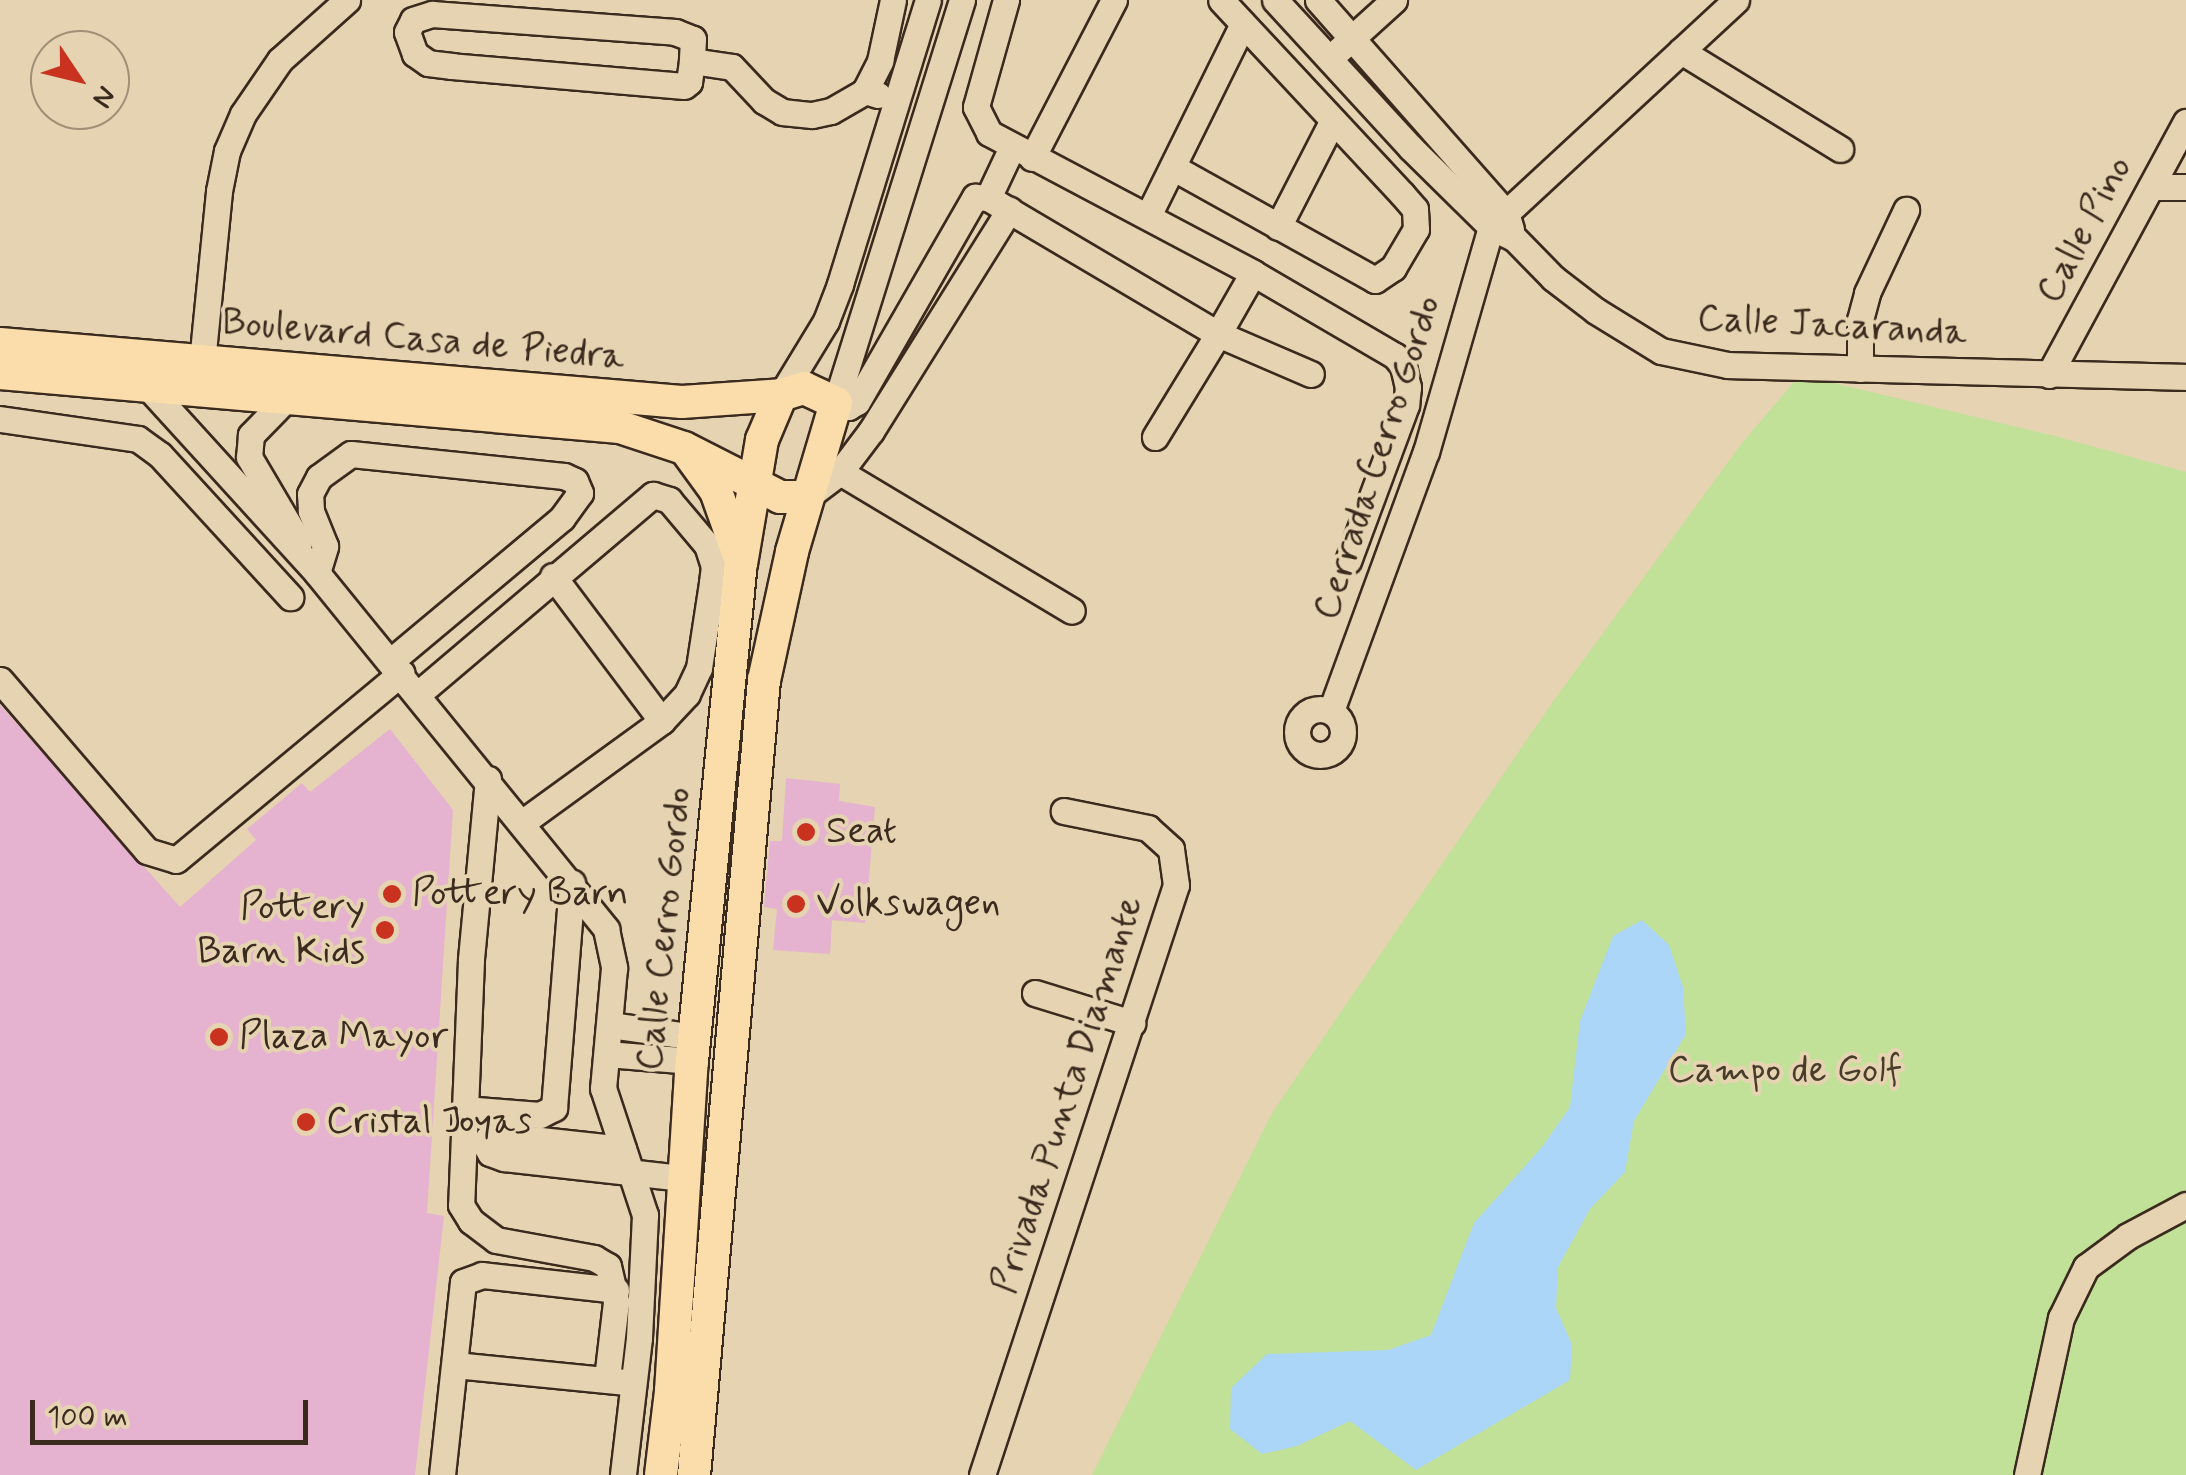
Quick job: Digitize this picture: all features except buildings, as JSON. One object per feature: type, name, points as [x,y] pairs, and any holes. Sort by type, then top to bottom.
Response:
[{"type":"main road","name":"Boulevard Casa de Piedra","points":[[0,344],[682,402],[811,389],[843,404]]},
{"type":"main road","name":"Boulevard Casa de Piedra","points":[[0,373],[588,423],[652,435],[780,497],[807,496]]},
{"type":"main road","name":"Calle Cerro Gordo","points":[[661,1475],[671,1392],[693,1049],[743,551],[762,440],[781,395]]},
{"type":"main road","name":"Calle Cerro Gordo","points":[[694,1475],[764,680],[807,496],[843,404]]},
{"type":"main road","points":[[684,448],[724,508],[743,551]]},
{"type":"main road","points":[[743,551],[758,520],[772,517],[790,532],[792,552]]},
{"type":"street","points":[[202,362],[218,190],[227,151],[243,114],[280,60],[347,0]]},
{"type":"street","points":[[692,62],[732,66],[764,101],[793,115],[831,111],[865,91],[880,61],[893,0]]},
{"type":"street","points":[[781,395],[826,321],[867,204],[928,0]]},
{"type":"street","points":[[843,404],[962,0]]},
{"type":"street","points":[[1006,0],[976,107],[989,133],[1252,273],[1395,356],[1404,366],[1406,406],[1348,561]]},
{"type":"street","points":[[807,496],[840,472],[871,431],[998,204],[1022,152],[1114,0]]},
{"type":"street","points":[[1174,168],[1374,280],[1393,268],[1416,229],[1414,210],[1220,0]]},
{"type":"street","name":"Calle Jacaranda","points":[[1275,0],[1329,59],[1553,278],[1596,311],[1661,351],[1728,365],[2186,377]]},
{"type":"street","name":"Calle Jacaranda","points":[[1318,0],[1504,226]]},
{"type":"street","points":[[1329,59],[1394,0]]},
{"type":"street","points":[[1504,226],[1736,0]]},
{"type":"street","points":[[422,14],[675,32],[692,39],[692,62],[689,82],[684,86],[452,66],[428,63],[415,54],[407,32],[422,14]]},
{"type":"street","points":[[1148,216],[1244,24]]},
{"type":"street","points":[[1681,51],[1840,149]]},
{"type":"street","points":[[865,91],[896,101]]},
{"type":"street","points":[[1278,227],[1332,120]]},
{"type":"street","name":"Calle Pino","points":[[2049,374],[2186,122]]},
{"type":"street","points":[[2151,188],[2186,187]]},
{"type":"street","points":[[843,404],[863,392],[969,203],[978,196],[998,204],[1218,334],[1311,374]]},
{"type":"street","points":[[1860,370],[1860,320],[1866,293],[1906,210]]},
{"type":"street","name":"Cerrada Cerro Gordo","points":[[1331,711],[1504,226]]},
{"type":"street","points":[[1155,437],[1252,273]]},
{"type":"street","points":[[147,386],[310,565],[598,915],[611,946],[610,1026],[603,1088],[586,1145]]},
{"type":"street","points":[[287,398],[251,434],[249,456],[292,524],[310,565]]},
{"type":"street","points":[[843,404],[871,431]]},
{"type":"street","points":[[0,419],[138,439],[160,455],[290,596]]},
{"type":"street","points":[[310,565],[325,546],[311,511],[310,494],[319,477],[351,454],[564,476],[576,481],[580,493],[562,518],[404,676]]},
{"type":"street","points":[[840,472],[1072,611]]},
{"type":"street","points":[[0,680],[147,851],[176,860],[404,676],[552,576],[658,494],[670,500],[707,545],[714,566],[699,668],[687,694],[662,722],[523,822]]},
{"type":"street","points":[[552,576],[662,722]]},
{"type":"street","points":[[488,779],[471,960],[462,1205],[471,1221],[496,1240],[602,1260],[612,1273],[616,1290],[607,1380]]},
{"type":"street","name":"Privada Punta Diamante","points":[[982,1475],[1170,910],[1176,865],[1171,849],[1148,828],[1110,817],[1064,812]]},
{"type":"street","points":[[464,1109],[540,1115],[554,1108],[572,883]]},
{"type":"street","points":[[1034,993],[1132,1023]]},
{"type":"street","points":[[610,1026],[693,1049]]},
{"type":"street","points":[[607,1054],[693,1049]]},
{"type":"street","points":[[603,1088],[645,1216],[646,1252],[624,1475]]},
{"type":"street","points":[[628,1160],[504,1158],[490,1153],[486,1146],[488,1138],[496,1134],[586,1145],[682,1178]]},
{"type":"street","points":[[2027,1475],[2062,1318],[2086,1268],[2128,1236],[2186,1205]]},
{"type":"street","points":[[442,1475],[458,1301],[467,1278],[616,1290]]},
{"type":"street","points":[[455,1365],[634,1384]]},
{"type":"green space","name":"Campo de Golf","points":[[1800,375],[2186,472],[2186,1475],[1092,1475],[1272,1113],[1552,703],[1742,443]]},
{"type":"water","points":[[1642,920],[1669,945],[1683,987],[1686,1034],[1634,1121],[1625,1172],[1590,1209],[1558,1267],[1556,1308],[1572,1345],[1570,1380],[1416,1470],[1350,1421],[1297,1446],[1262,1454],[1230,1429],[1231,1388],[1267,1354],[1388,1350],[1431,1335],[1474,1223],[1542,1147],[1570,1107],[1580,1021],[1613,936]]},
{"type":"place","name":"Seat","points":[[806,832]]},
{"type":"place","name":"Pottery Barn","points":[[392,894]]},
{"type":"place","name":"Volkswagen","points":[[796,904]]},
{"type":"place","name":"Pottery Barn Kids","points":[[385,930]]},
{"type":"place","name":"Plaza Mayor","points":[[219,1037]]},
{"type":"place","name":"Cristal Joyas","points":[[306,1122]]}]
